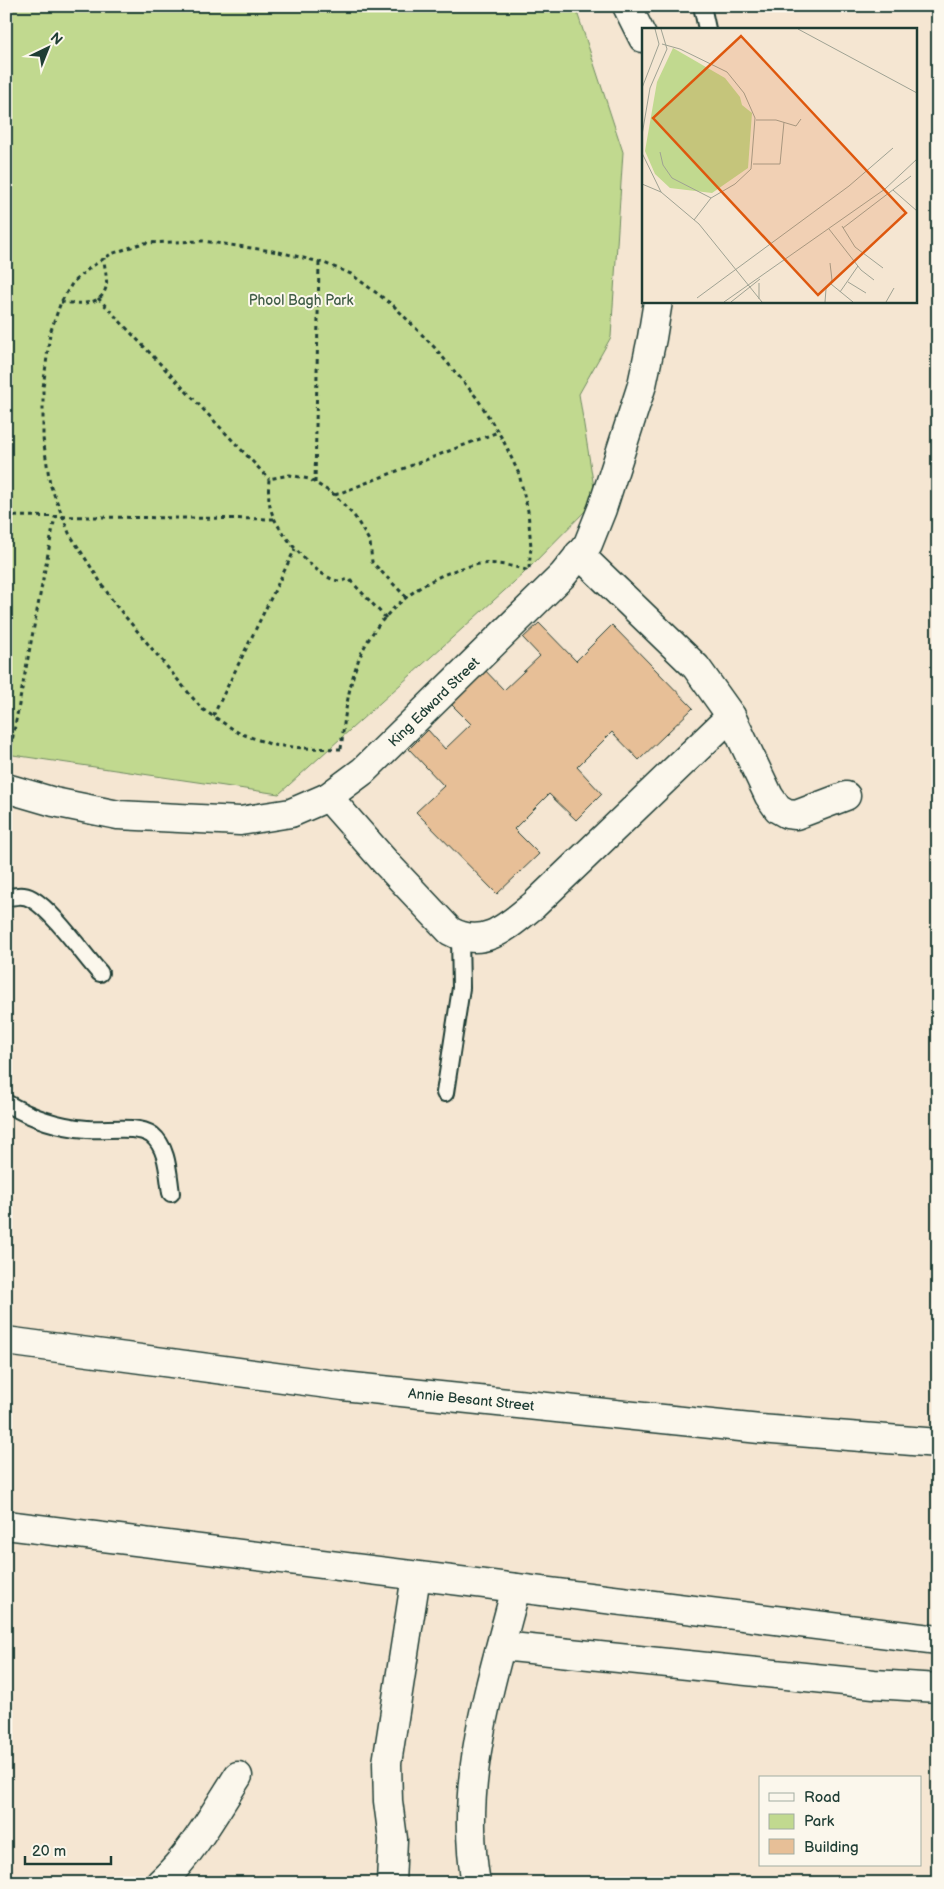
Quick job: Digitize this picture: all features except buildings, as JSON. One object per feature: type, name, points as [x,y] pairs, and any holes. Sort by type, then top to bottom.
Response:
[{"type":"street","points":[[627,6],[642,36]]},
{"type":"street","name":"King Edward Street","points":[[6,788],[54,802],[118,815],[240,821],[291,813],[337,791],[363,771],[558,580],[588,544],[618,463],[642,385],[658,302]]},
{"type":"street","points":[[579,554],[696,667],[731,716],[769,796],[778,809],[787,814],[796,815],[846,796]]},
{"type":"street","points":[[337,791],[387,864],[439,921],[460,937],[472,939],[484,937],[504,930],[534,905],[731,716]]},
{"type":"street","name":"Annie Besant Street","points":[[6,1341],[343,1386],[760,1429],[938,1443]]},
{"type":"street","points":[[6,1525],[938,1640]]},
{"type":"street","points":[[391,1883],[393,1840],[388,1801],[388,1763],[416,1576]]},
{"type":"street","points":[[476,1883],[472,1814],[475,1759],[485,1703],[516,1588]]},
{"type":"street","points":[[501,1646],[874,1684],[938,1688]]},
{"type":"street","points":[[160,1883],[177,1865],[200,1834],[238,1776]]},
{"type":"lane","points":[[702,6],[707,28]]},
{"type":"lane","points":[[6,898],[19,895],[32,899],[47,911],[100,974]]},
{"type":"lane","points":[[445,1093],[461,988],[460,937]]},
{"type":"lane","points":[[6,1103],[55,1124],[87,1129],[138,1130],[151,1135],[160,1146],[165,1158],[171,1193]]},
{"type":"path","points":[[342,749],[273,745],[239,733],[202,709],[114,603],[69,533],[50,484],[44,438],[43,388],[50,333],[60,302],[73,282],[91,266],[111,254],[143,243],[203,241],[279,252],[319,262],[351,274],[394,306],[435,348],[471,391],[498,432],[518,474],[528,511],[531,547],[528,571]]},
{"type":"path","points":[[60,302],[82,304],[92,302],[98,298],[106,286],[104,258]]},
{"type":"path","points":[[316,483],[319,262]]},
{"type":"path","points":[[98,298],[269,479],[268,495],[274,519],[294,548],[324,574],[341,581],[349,579],[386,618]]},
{"type":"path","points":[[335,495],[498,432]]},
{"type":"path","points":[[269,479],[290,475],[309,479],[335,495],[355,517],[370,542],[372,562],[407,598]]},
{"type":"path","points":[[6,516],[274,519]]},
{"type":"path","points":[[6,769],[54,517]]},
{"type":"path","points":[[213,716],[294,548]]},
{"type":"path","points":[[337,791],[345,713],[352,679],[362,652],[386,618],[407,598],[445,574],[481,564],[517,567],[558,580]]},
{"type":"green space","name":"Phool Bagh Park","points":[[6,6],[575,6],[623,152],[611,337],[579,394],[596,500],[524,573],[279,794],[6,754]]}]
